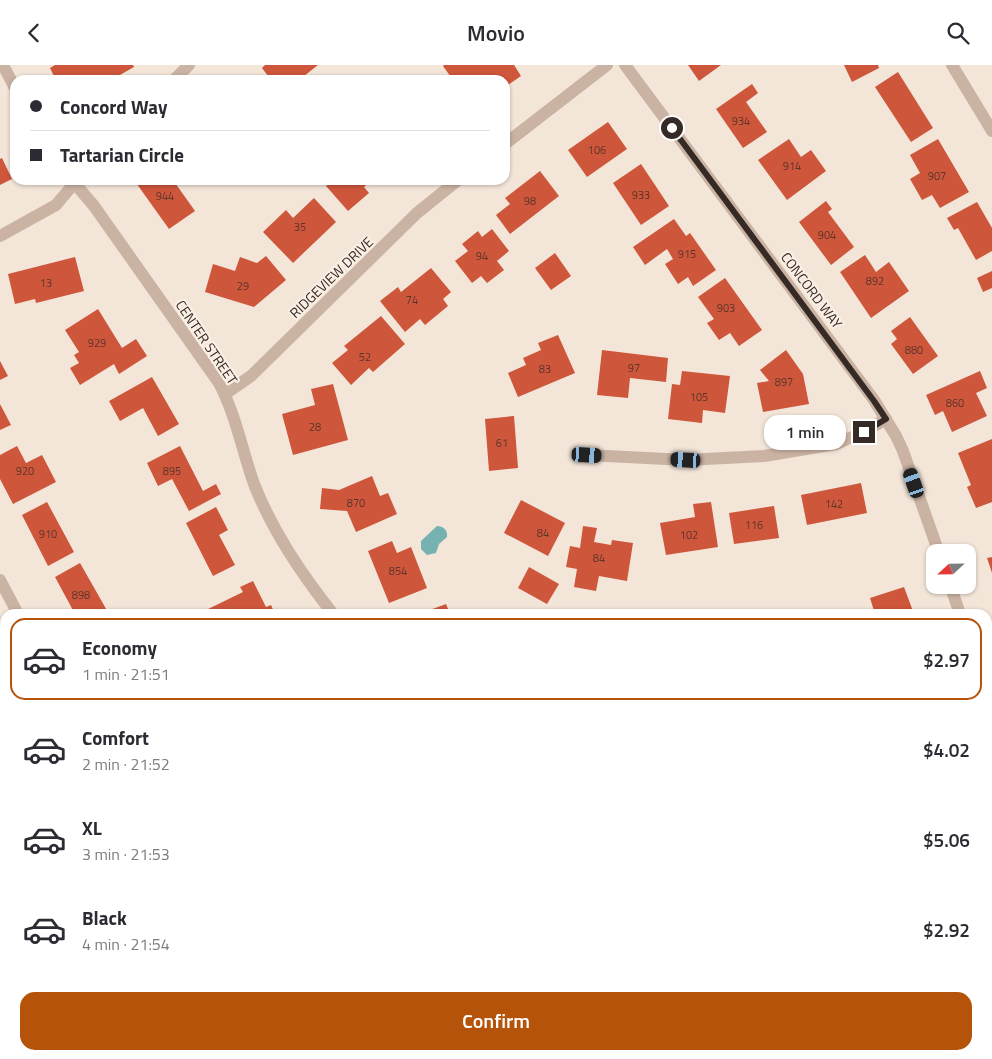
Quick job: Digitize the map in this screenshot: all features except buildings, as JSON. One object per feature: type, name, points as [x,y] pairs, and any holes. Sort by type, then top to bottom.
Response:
[{"type":"street","points":[[2,65],[10,79]]},
{"type":"street","points":[[179,75],[189,65]]},
{"type":"street","points":[[510,140],[606,65]]},
{"type":"street","name":"CONCORD WAY","points":[[626,65],[861,380],[886,419],[903,451],[935,544]]},
{"type":"street","points":[[952,65],[992,131]]},
{"type":"street","points":[[0,236],[56,205],[72,185]]},
{"type":"street","name":"CENTER STREET","points":[[78,185],[225,394],[254,484],[274,529],[298,569],[329,609]]},
{"type":"street","name":"RIDGEVIEW DRIVE","points":[[225,394],[251,376],[418,213],[452,185]]},
{"type":"street","points":[[587,455],[686,460],[737,459],[764,456],[836,444],[864,432],[886,419]]},
{"type":"street","points":[[0,580],[15,609]]},
{"type":"street","points":[[953,594],[958,609]]},
{"type":"water","points":[[437,526],[445,529],[447,537],[439,544],[436,553],[427,555],[421,549],[421,541]]},
{"type":"route","points":[[672,128],[861,380],[886,419],[864,432]]}]
